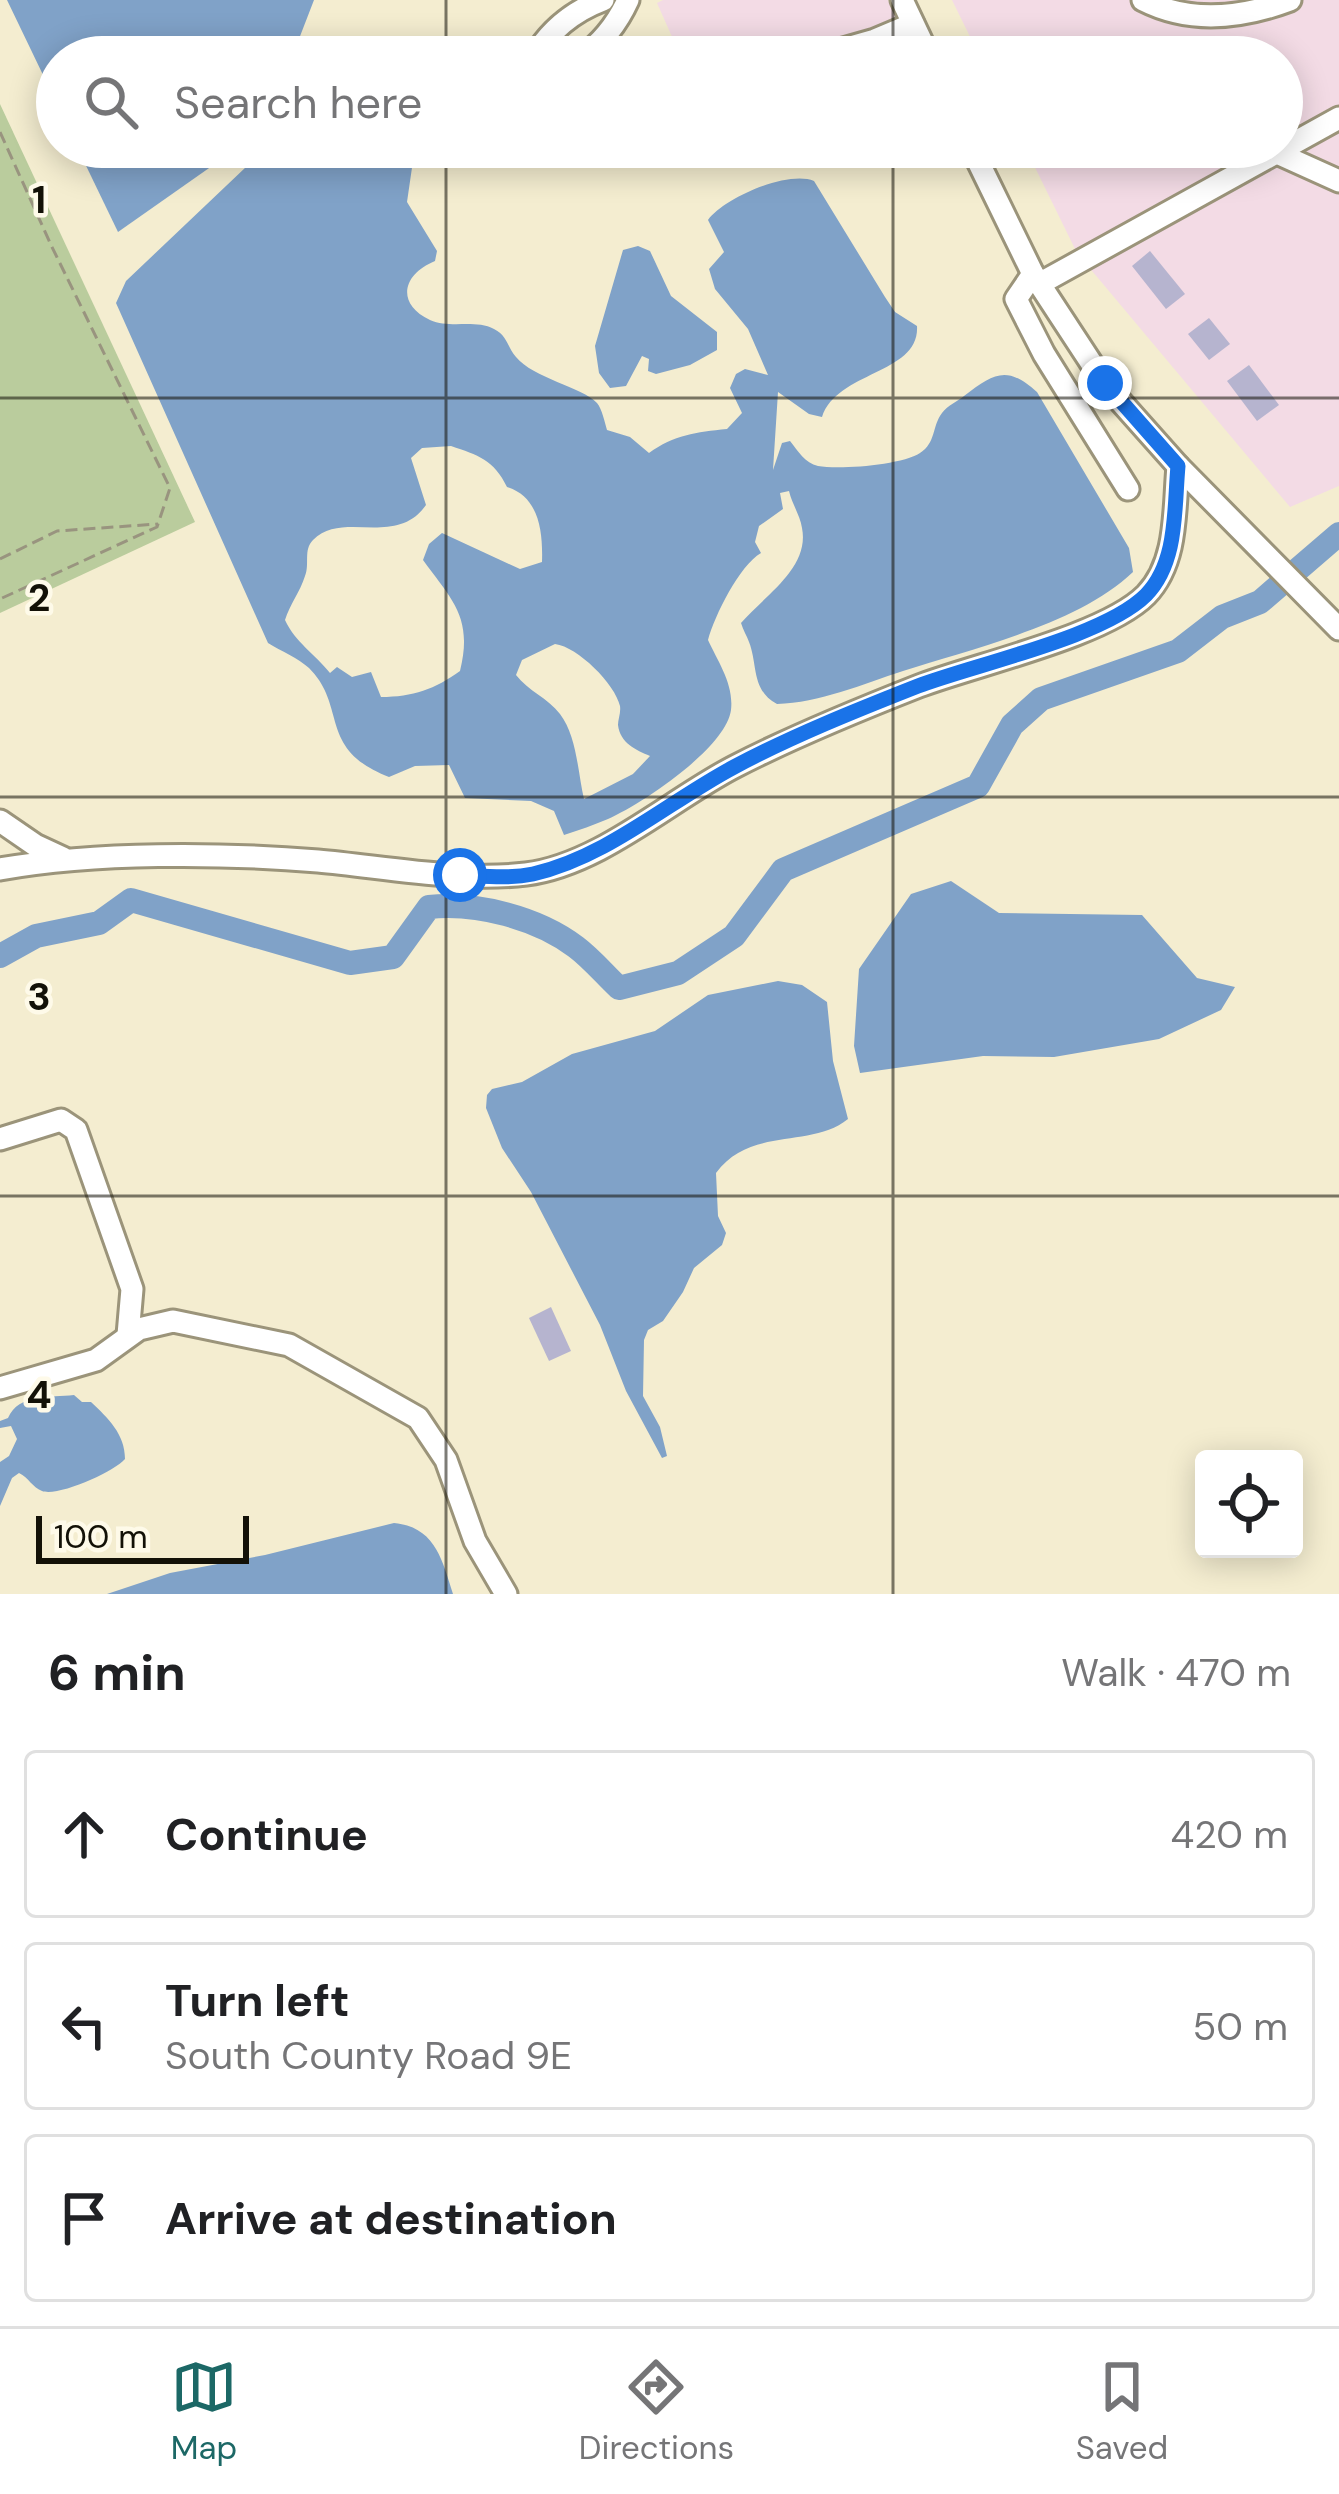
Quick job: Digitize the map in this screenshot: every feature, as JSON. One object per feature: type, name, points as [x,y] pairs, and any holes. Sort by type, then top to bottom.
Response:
[{"type":"street","points":[[548,36],[583,8],[603,0]]},
{"type":"street","points":[[605,36],[628,0]]},
{"type":"street","points":[[902,0],[919,36]]},
{"type":"street","points":[[1143,0],[1162,10],[1204,16],[1241,15],[1290,0]]},
{"type":"street","points":[[884,36],[913,24]]},
{"type":"street","points":[[1303,138],[1339,118]]},
{"type":"street","points":[[1303,165],[1339,181]]},
{"type":"street","points":[[981,168],[1036,279],[1105,383],[1178,466],[1339,629]]},
{"type":"street","points":[[1129,489],[1044,354],[1016,299],[1036,279],[1247,168]]},
{"type":"street","points":[[0,869],[63,858],[277,857],[486,877],[532,874],[599,848],[739,764],[922,685],[1124,613],[1165,572],[1178,466]]},
{"type":"street","points":[[0,821],[63,858]]},
{"type":"street","points":[[0,1138],[61,1120],[76,1130],[133,1288],[128,1334]]},
{"type":"street","points":[[0,1388],[97,1360],[128,1334],[173,1321],[289,1345],[418,1418],[446,1460],[475,1541],[506,1594]]},
{"type":"path","points":[[0,132],[170,488],[158,524],[0,599]]},
{"type":"path","points":[[0,559],[57,531],[158,524]]},
{"type":"shaded area","points":[[888,0],[905,36],[672,36],[657,3]]},
{"type":"shaded area","points":[[952,0],[1339,0],[1339,486],[1290,507],[1077,253],[1035,168],[1303,168],[1303,36],[970,36]]},
{"type":"green space","points":[[0,104],[195,522],[0,613]]},
{"type":"water","points":[[7,0],[314,0],[300,36],[36,36],[36,60]]},
{"type":"water","points":[[87,168],[209,168],[118,232]]},
{"type":"water","points":[[245,168],[412,168],[407,202],[437,251],[435,261],[410,281],[407,289],[412,305],[438,323],[487,326],[499,332],[524,364],[590,397],[599,406],[607,430],[630,437],[649,453],[686,435],[727,429],[742,413],[730,388],[736,374],[745,369],[768,375],[748,329],[715,289],[709,269],[724,252],[708,220],[757,188],[789,179],[814,181],[895,312],[917,326],[906,354],[844,390],[822,417],[809,414],[778,392],[773,470],[782,443],[790,441],[818,466],[870,466],[911,457],[929,444],[947,408],[984,382],[1009,375],[1037,392],[1129,548],[1133,572],[1084,606],[1024,632],[841,692],[777,704],[759,684],[741,623],[783,580],[799,556],[801,523],[789,491],[780,493],[783,509],[759,526],[755,542],[761,553],[729,592],[708,640],[730,691],[726,725],[699,757],[661,788],[608,819],[564,835],[554,811],[531,801],[465,798],[449,765],[415,766],[389,777],[352,754],[321,683],[305,664],[268,643],[116,303],[126,281]],"holes":[[[451,446],[497,470],[507,487],[532,507],[540,527],[542,562],[520,569],[442,533],[429,544],[423,560],[458,611],[464,637],[460,671],[423,691],[381,697],[371,672],[352,677],[337,667],[330,673],[285,620],[305,576],[313,540],[339,528],[385,527],[414,518],[426,505],[411,458],[422,448]],[[555,644],[603,678],[620,706],[622,737],[650,756],[633,774],[584,799],[566,723],[516,675],[522,660]]]},
{"type":"water","points":[[638,246],[650,251],[671,296],[717,332],[717,350],[690,365],[656,374],[648,371],[649,359],[642,356],[626,386],[610,388],[599,373],[595,346],[623,250]]},
{"type":"water","points":[[951,881],[999,913],[1142,915],[1197,978],[1235,987],[1221,1010],[1159,1039],[1054,1057],[983,1056],[860,1073],[854,1046],[859,969],[911,894]]},
{"type":"water","points":[[778,981],[802,985],[827,1002],[833,1061],[848,1119],[817,1133],[746,1149],[716,1173],[718,1216],[726,1233],[722,1245],[694,1268],[663,1321],[648,1330],[644,1340],[643,1396],[660,1427],[667,1456],[662,1458],[626,1391],[600,1325],[531,1192],[502,1148],[486,1108],[487,1095],[572,1054],[655,1031],[708,995]]},
{"type":"water","points":[[74,1395],[91,1402],[109,1420],[119,1434],[125,1459],[85,1482],[50,1492],[19,1473],[0,1506],[0,1462],[9,1456],[17,1439],[11,1426],[0,1428],[0,1421],[27,1401]]},
{"type":"water","points":[[394,1523],[428,1538],[453,1594],[107,1594],[170,1573]]},
{"type":"building","points":[[1150,251],[1185,294],[1166,309],[1132,266]]},
{"type":"building","points":[[1209,318],[1230,344],[1209,360],[1188,334]]},
{"type":"building","points":[[1249,365],[1279,405],[1257,421],[1227,381]]},
{"type":"building","points":[[551,1307],[571,1351],[549,1361],[529,1318]]},
{"type":"waterway","points":[[0,956],[36,936],[99,923],[131,900],[350,963],[393,957],[429,907],[448,906],[506,914],[544,928],[582,952],[619,988],[678,973],[734,936],[783,870],[978,786],[1012,725],[1041,699],[1178,651],[1222,617],[1260,602],[1339,534]]},
{"type":"route","points":[[460,875],[532,874],[561,863],[599,848],[739,764],[922,685],[1124,613],[1165,572],[1178,466],[1105,383]]}]
